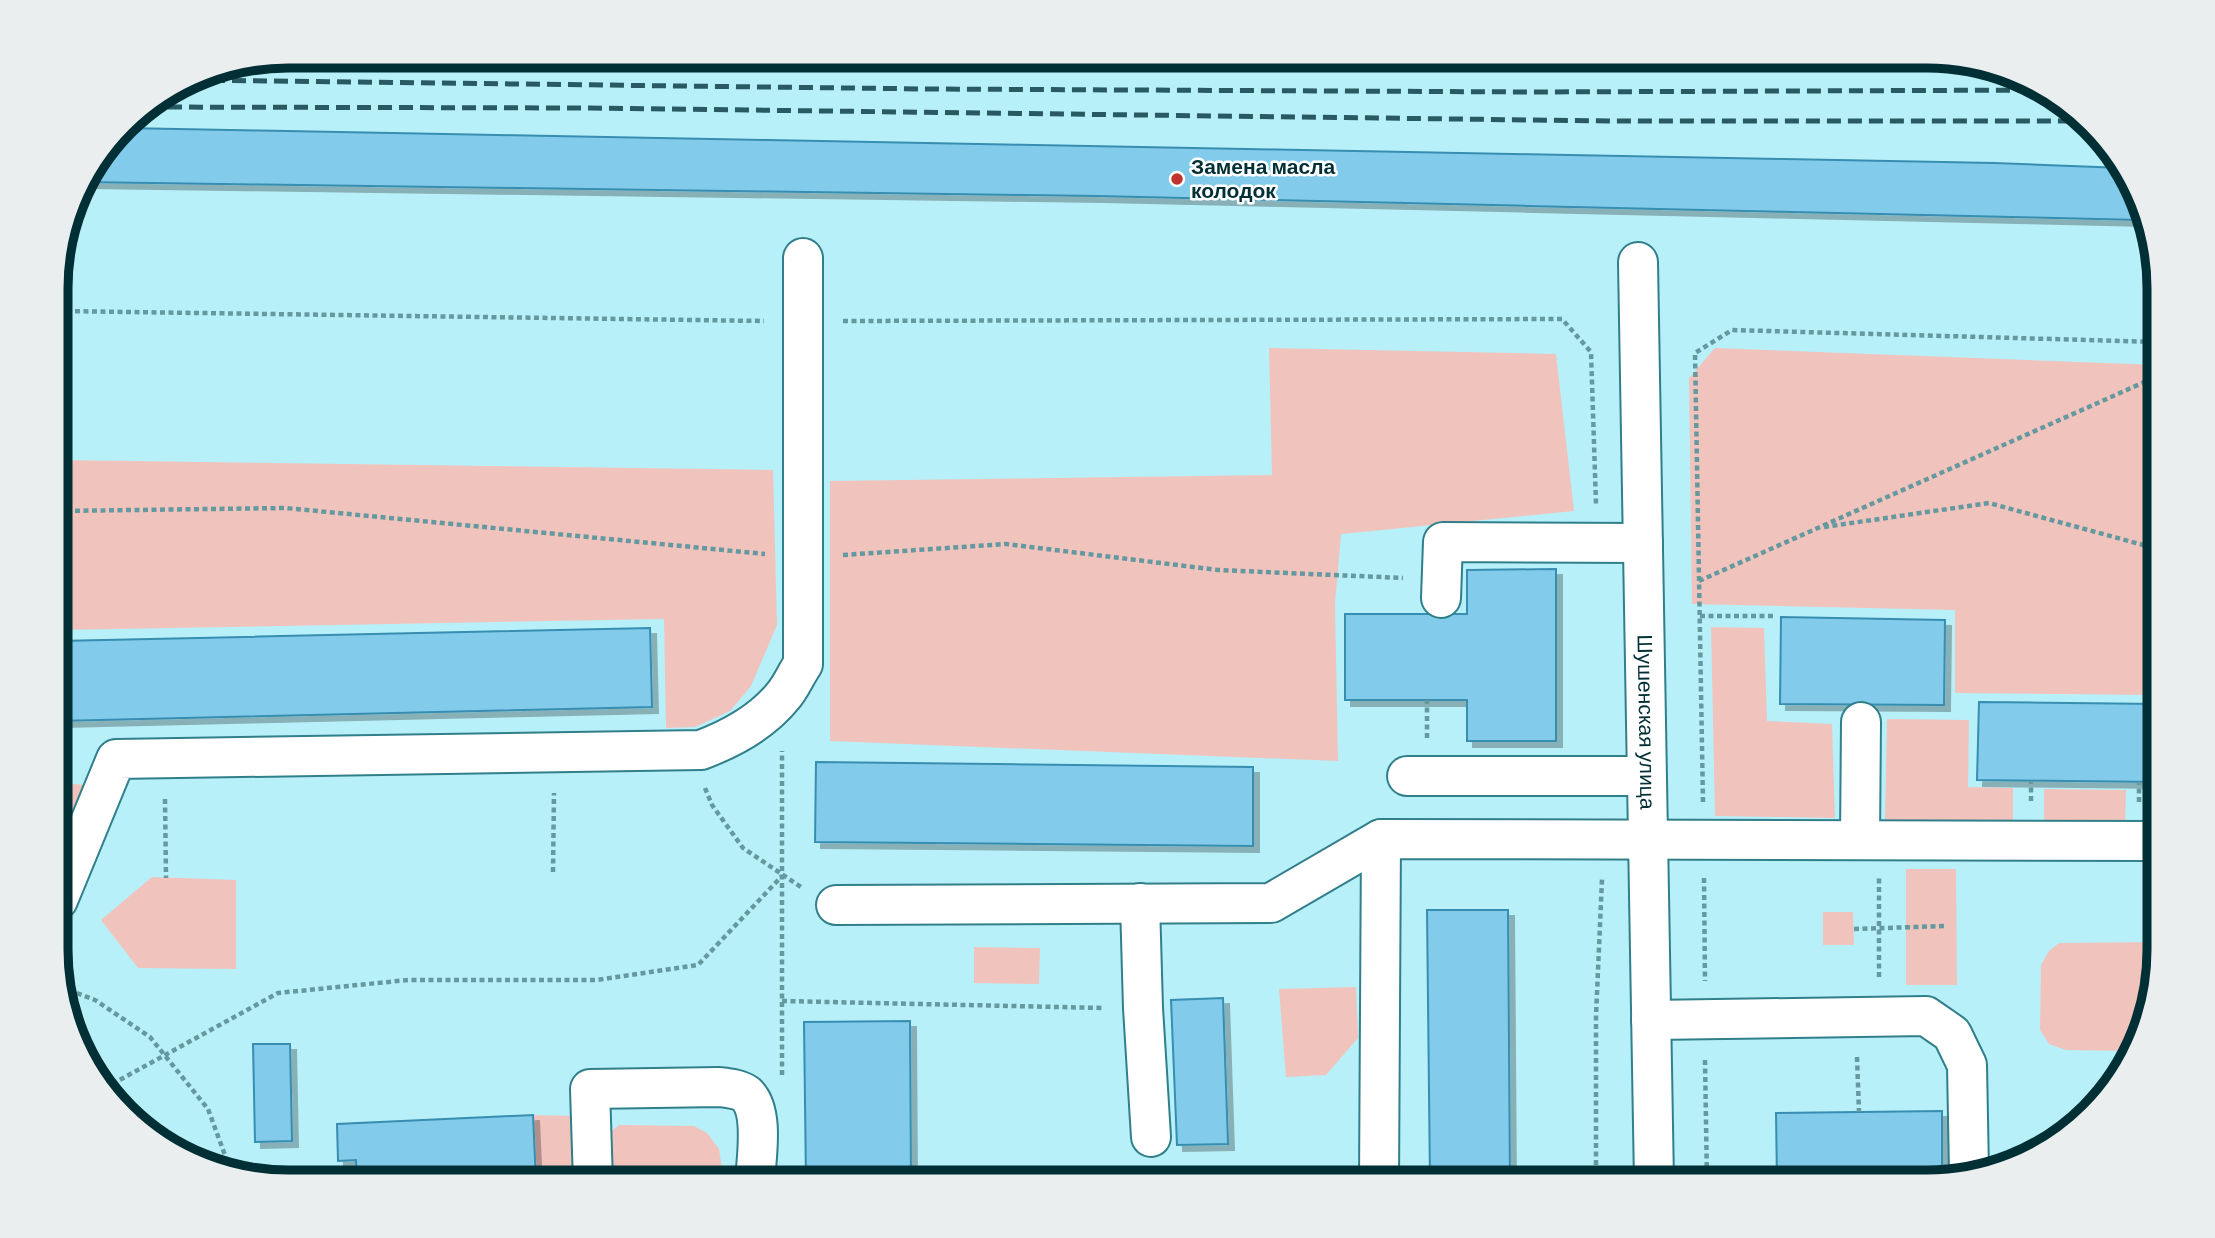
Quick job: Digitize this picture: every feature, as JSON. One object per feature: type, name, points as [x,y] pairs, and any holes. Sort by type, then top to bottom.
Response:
[{"type":"street","points":[[68,876],[116,759],[701,750],[727,740],[782,698],[803,664],[803,258]]},
{"type":"street","name":"Шушенская улица","points":[[1638,262],[1654,1169]]},
{"type":"street","points":[[1442,589],[1443,542],[1643,543]]},
{"type":"street","points":[[1861,722],[1870,839]]},
{"type":"street","points":[[1407,776],[1646,776]]},
{"type":"street","points":[[836,905],[1271,903],[1381,839],[2146,842]]},
{"type":"street","points":[[1379,1169],[1381,839]]},
{"type":"street","points":[[1140,903],[1151,1137]]},
{"type":"street","points":[[1651,1020],[1926,1016],[1952,1034],[1967,1065],[1969,1166]]},
{"type":"street","points":[[593,1170],[590,1089],[719,1087],[746,1094],[754,1106],[758,1121],[756,1170]]},
{"type":"path","points":[[1703,839],[1695,353],[1732,330],[2146,342]]},
{"type":"path","points":[[1699,581],[2146,381]]},
{"type":"path","points":[[1817,528],[1989,503],[2146,545]]},
{"type":"path","points":[[68,511],[286,508],[803,558],[1006,544],[1218,570],[1442,589]]},
{"type":"path","points":[[1700,616],[1773,616]]},
{"type":"path","points":[[782,698],[782,1020]]},
{"type":"path","points":[[165,758],[166,878]]},
{"type":"path","points":[[702,782],[712,805],[743,848],[782,876],[836,905]]},
{"type":"path","points":[[553,872],[554,783]]},
{"type":"path","points":[[1859,1112],[1867,1017],[1879,929],[1870,839]]},
{"type":"path","points":[[113,1083],[278,993],[408,980],[597,980],[698,965],[782,876]]},
{"type":"path","points":[[1854,929],[1945,926]]},
{"type":"path","points":[[72,991],[94,1000],[150,1037],[208,1109],[227,1160]]},
{"type":"path","points":[[782,1001],[1143,1008]]},
{"type":"shaded area","points":[[1269,348],[1556,354],[1574,511],[1341,534],[1335,604],[1338,761],[830,741],[830,481],[1272,475]]},
{"type":"shaded area","points":[[1715,348],[2146,365],[2146,695],[1955,693],[1955,610],[1692,604],[1689,378]]},
{"type":"shaded area","points":[[68,460],[773,470],[777,625],[751,686],[730,711],[695,727],[666,728],[664,619],[68,630]]},
{"type":"shaded area","points":[[1711,627],[1764,628],[1767,721],[1832,724],[1835,818],[1715,816]]},
{"type":"shaded area","points":[[1887,719],[1969,720],[1968,787],[2013,788],[2013,825],[1885,823]]},
{"type":"shaded area","points":[[68,784],[87,785],[68,828]]},
{"type":"shaded area","points":[[2044,789],[2126,790],[2125,831],[2044,830]]},
{"type":"shaded area","points":[[1906,869],[1956,869],[1957,985],[1906,985]]},
{"type":"shaded area","points":[[152,877],[236,880],[236,969],[138,968],[101,920]]},
{"type":"shaded area","points":[[1823,912],[1853,912],[1854,945],[1823,945]]},
{"type":"shaded area","points":[[2146,942],[2143,992],[2130,1034],[2122,1051],[2066,1050],[2049,1044],[2040,1030],[2041,965],[2049,951],[2059,943]]},
{"type":"shaded area","points":[[974,947],[1040,948],[1039,984],[974,983]]},
{"type":"shaded area","points":[[1356,987],[1358,1038],[1326,1075],[1286,1077],[1279,989]]},
{"type":"shaded area","points":[[533,1115],[576,1116],[578,1170],[535,1170]]},
{"type":"shaded area","points":[[619,1125],[694,1126],[707,1133],[719,1149],[722,1170],[606,1170],[607,1135]]},
{"type":"building","points":[[138,128],[1995,163],[2111,168],[2136,220],[1097,196],[96,182],[105,166]]},
{"type":"building","points":[[1556,569],[1556,741],[1467,741],[1467,700],[1345,700],[1345,614],[1467,614],[1467,570]]},
{"type":"building","points":[[1781,617],[1945,620],[1944,705],[1780,704]]},
{"type":"building","points":[[650,628],[652,707],[68,721],[68,641]]},
{"type":"building","points":[[1979,702],[2146,704],[2146,782],[1977,780]]},
{"type":"building","points":[[816,762],[1253,767],[1253,846],[815,842]]},
{"type":"building","points":[[1427,910],[1508,910],[1510,1169],[1430,1169]]},
{"type":"building","points":[[1223,998],[1228,1144],[1177,1145],[1171,1000]]},
{"type":"building","points":[[910,1021],[911,1170],[806,1170],[804,1022]]},
{"type":"building","points":[[253,1044],[290,1044],[292,1141],[255,1142]]},
{"type":"building","points":[[1942,1111],[1942,1169],[1777,1169],[1776,1113]]},
{"type":"building","points":[[533,1115],[535,1170],[356,1170],[356,1160],[338,1161],[337,1124]]},
{"type":"railway","points":[[217,80],[928,89],[1537,92],[2021,90]]},
{"type":"railway","points":[[163,107],[590,108],[1612,121],[2069,121]]},
{"type":"place","name":"Замена масла колодок","points":[[1177,179]]}]
